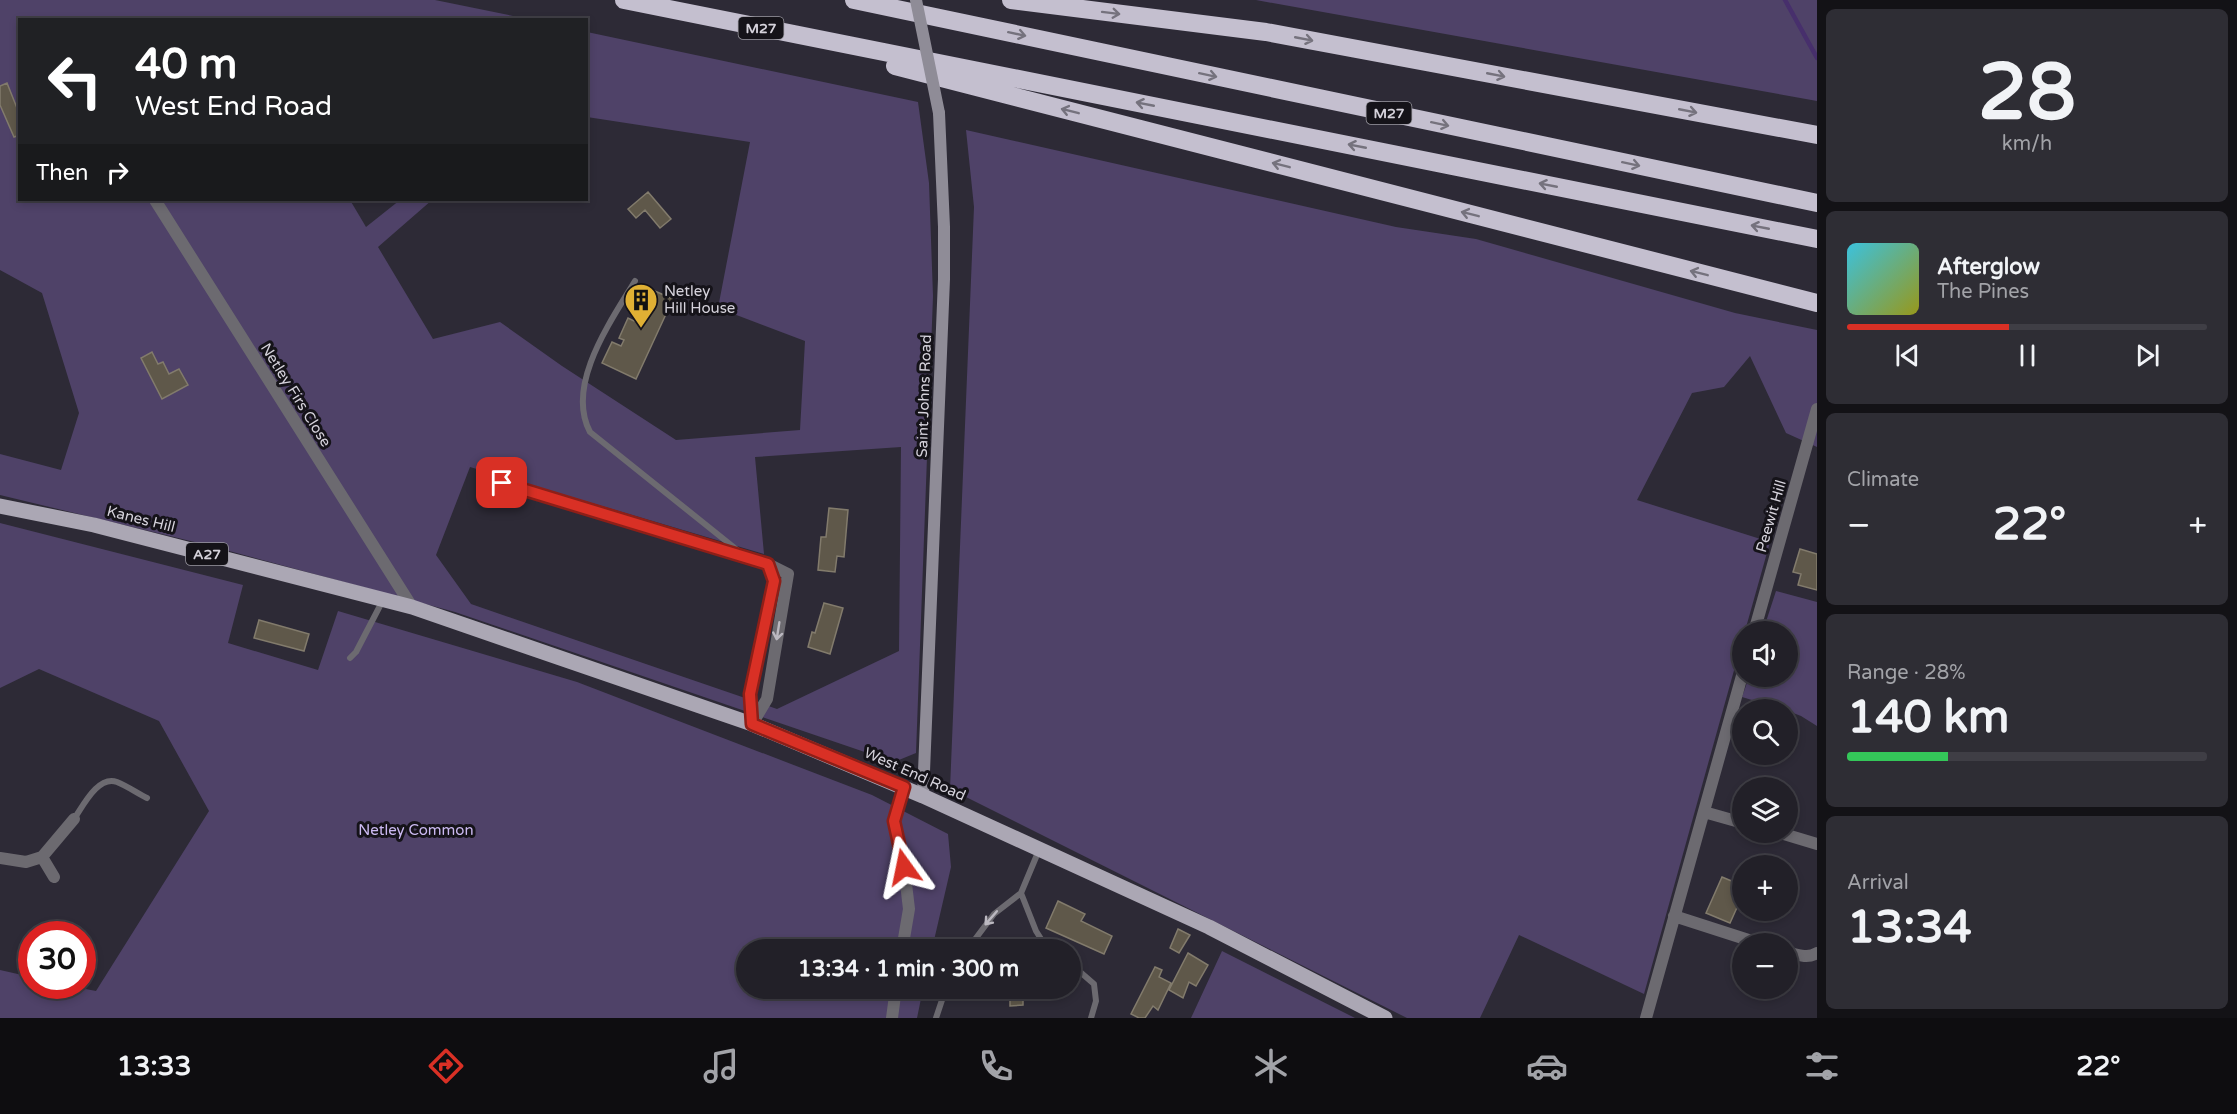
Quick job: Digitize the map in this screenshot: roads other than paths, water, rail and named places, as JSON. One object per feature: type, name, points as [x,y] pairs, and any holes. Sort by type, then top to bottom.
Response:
[{"type":"highway","name":"M27","points":[[624,0],[1817,239]]},
{"type":"highway","name":"M27","points":[[854,0],[1817,203]]},
{"type":"highway","points":[[1011,0],[1266,32],[1817,135]]},
{"type":"highway","name":"M27","points":[[692,14],[1817,303]]},
{"type":"main road","name":"Saint Johns Road","points":[[916,0],[939,112],[944,227],[944,279],[923,796]]},
{"type":"main road","name":"Kanes Hill","points":[[0,506],[93,525],[412,607]]},
{"type":"main road","name":"West End Road","points":[[412,607],[752,724],[904,787],[1209,927],[1385,1018]]},
{"type":"street","name":"Netley Firs Close","points":[[156,201],[412,607]]},
{"type":"street","name":"Peewit Hill","points":[[1757,621],[1817,410]]},
{"type":"street","points":[[502,483],[768,564],[774,581],[750,694],[752,724]]},
{"type":"street","points":[[1646,1018],[1739,687]]},
{"type":"street","points":[[904,787],[894,821],[904,867],[909,909],[904,939]]},
{"type":"street","points":[[1704,812],[1732,820]]},
{"type":"street","points":[[0,858],[26,862],[42,857],[74,819]]},
{"type":"street","points":[[1798,838],[1817,844]]},
{"type":"street","points":[[42,857],[54,878]]},
{"type":"street","points":[[1674,916],[1732,935]]},
{"type":"street","points":[[1798,955],[1813,956],[1817,953]]},
{"type":"street","points":[[892,1018],[895,999]]},
{"type":"lane","points":[[635,281],[593,354],[584,381],[585,422],[590,432],[749,559]]},
{"type":"lane","points":[[350,658],[356,652],[383,600]]},
{"type":"lane","points":[[74,819],[98,786],[106,782],[115,781],[147,798]]},
{"type":"lane","points":[[975,939],[994,914],[1022,893],[1039,849]]},
{"type":"lane","points":[[1022,893],[1041,939]]},
{"type":"lane","points":[[1081,973],[1094,984],[1096,1001],[1091,1018]]},
{"type":"lane","points":[[936,1018],[942,999]]},
{"type":"waterway","points":[[1785,0],[1817,58]]},
{"type":"place","name":"Netley Hill House","points":[[641,329]]},
{"type":"park label","name":"Netley Common","points":[[416,830]]}]
